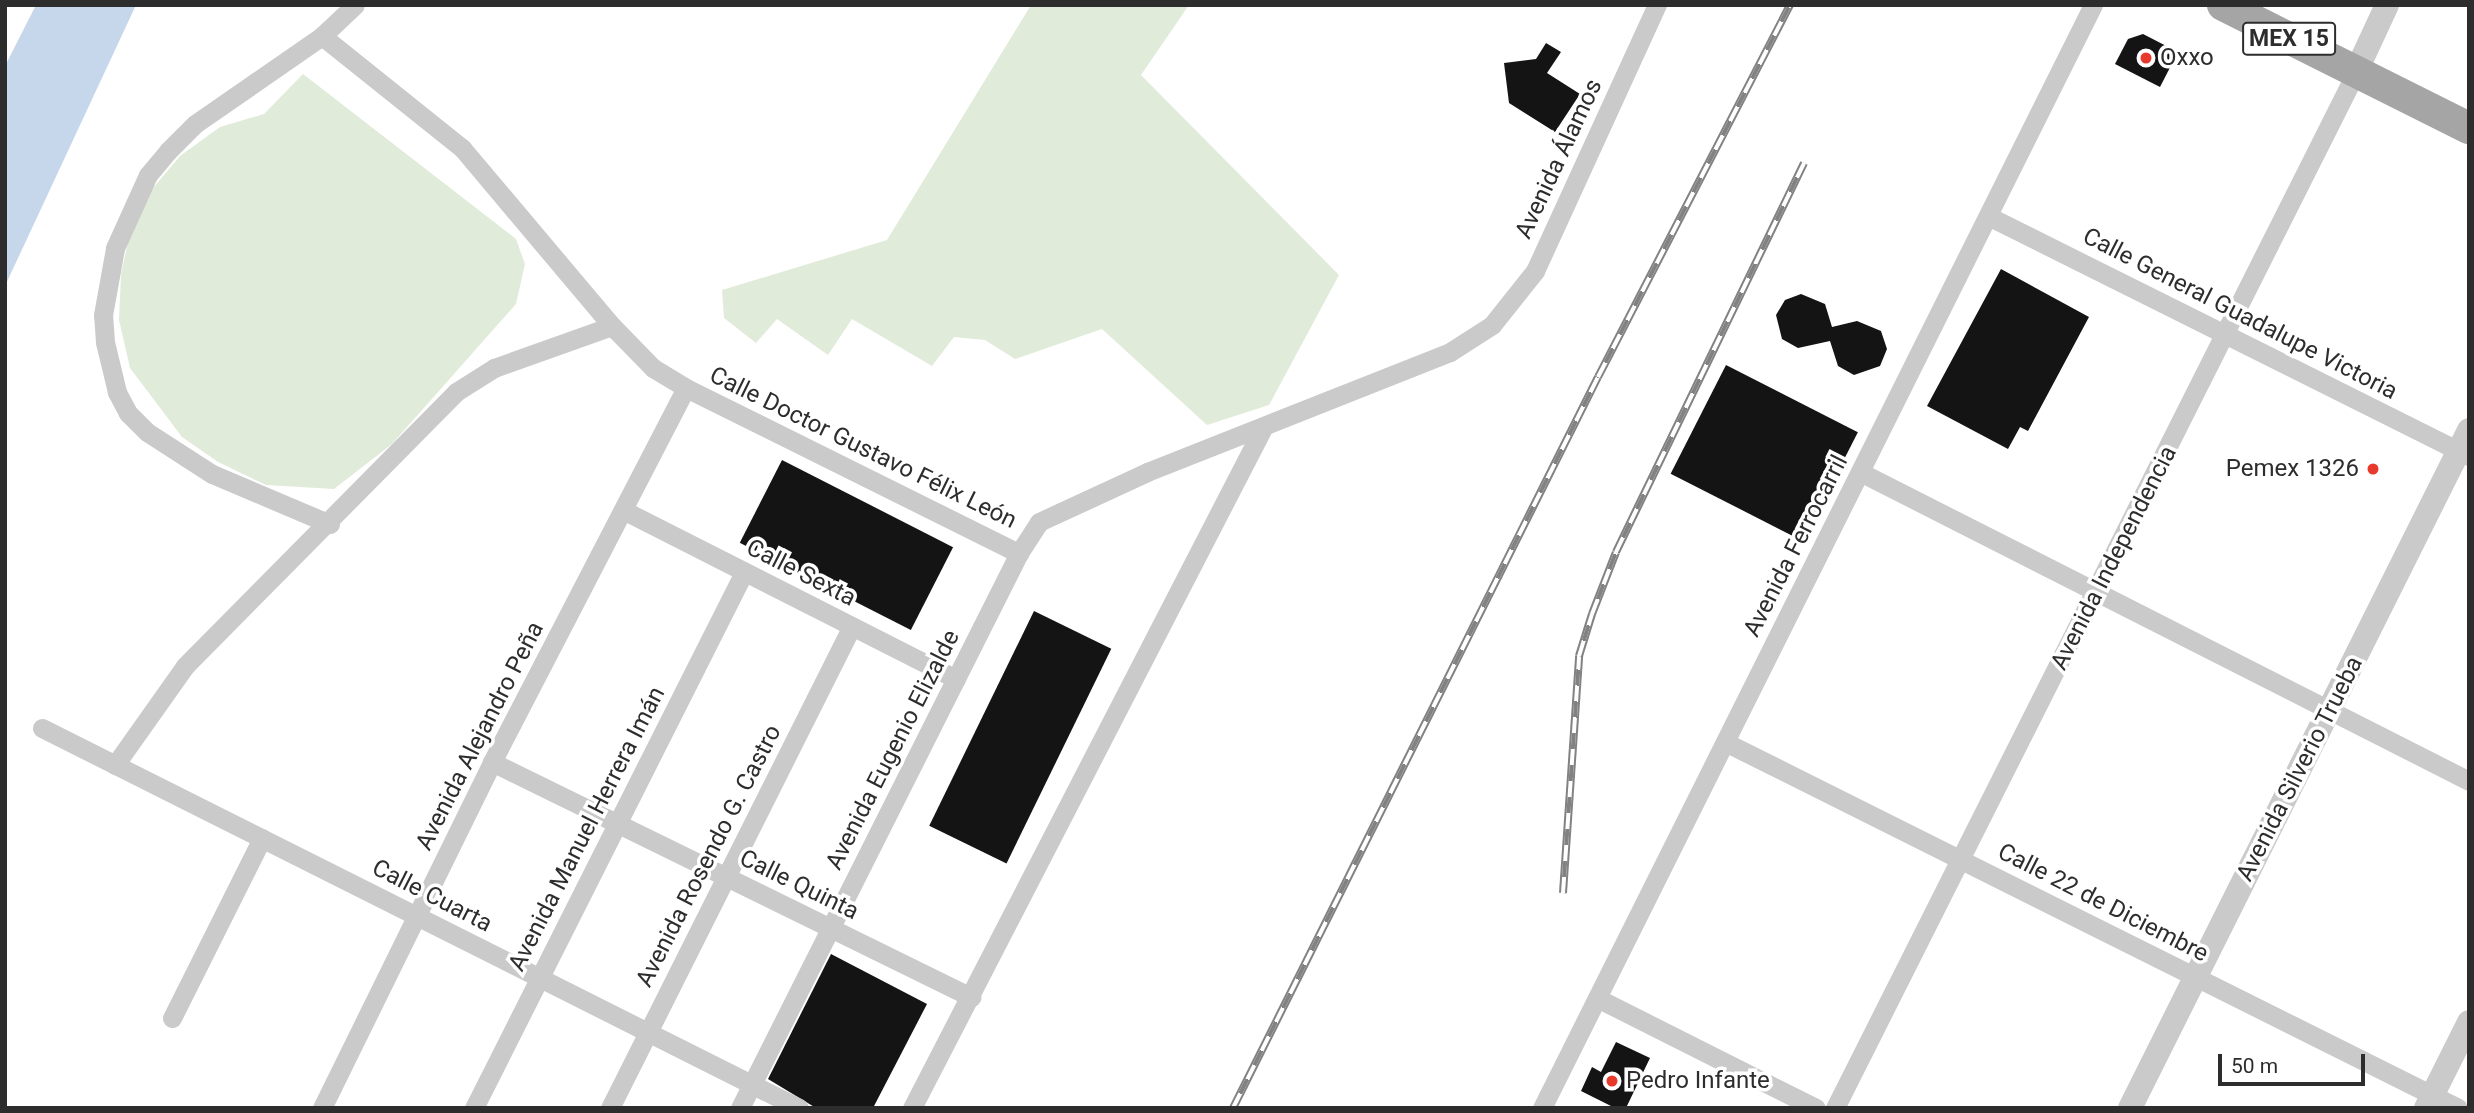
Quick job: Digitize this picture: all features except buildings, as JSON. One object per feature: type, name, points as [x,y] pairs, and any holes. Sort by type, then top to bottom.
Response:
[{"type":"main road","name":"MEX 15","points":[[2223,5],[2355,74],[2469,128]]},
{"type":"street","points":[[330,524],[212,474],[147,432],[128,413],[117,392],[105,342],[103,315],[115,248],[148,175],[195,124],[322,36],[355,5]]},
{"type":"street","name":"Avenida Álamos","points":[[1264,426],[1450,352],[1492,325],[1535,271],[1657,5]]},
{"type":"street","name":"Avenida Ferrocarril","points":[[1542,1108],[2093,5]]},
{"type":"street","name":"Avenida Independencia","points":[[1835,1108],[2227,335],[2387,5]]},
{"type":"street","name":"Calle Doctor Gustavo Félix León","points":[[322,36],[462,148],[612,326],[653,368],[685,388],[1019,553]]},
{"type":"street","name":"Calle General Guadalupe Victoria","points":[[1989,216],[2227,335],[2465,445]]},
{"type":"street","points":[[115,765],[185,666],[330,524],[471,379],[612,326]]},
{"type":"street","name":"Avenida Alejandro Peña","points":[[321,1108],[492,762],[625,511],[685,388]]},
{"type":"street","points":[[912,1108],[1264,426]]},
{"type":"street","name":"Avenida Eugenio Elizalde","points":[[740,1108],[1019,553],[1039,522],[1147,472],[1264,426]]},
{"type":"street","name":"Avenida Silverio Trueba","points":[[2130,1108],[2465,445]]},
{"type":"street","points":[[1860,472],[2469,781]]},
{"type":"street","name":"Calle Sexta","points":[[625,511],[956,679]]},
{"type":"street","name":"Avenida Manuel Herrera Imán","points":[[474,1108],[744,572]]},
{"type":"street","name":"Avenida Rosendo G. Castro","points":[[610,1108],[852,626]]},
{"type":"street","name":"Calle Cuarta","points":[[42,728],[799,1108]]},
{"type":"street","name":"Calle 22 de Diciembre","points":[[1725,742],[2196,977],[2429,1101],[2458,1108]]},
{"type":"street","name":"Calle Quinta","points":[[492,762],[971,996]]},
{"type":"street","points":[[172,1018],[262,838]]},
{"type":"street","points":[[1597,998],[1816,1108]]},
{"type":"street","points":[[2429,1101],[2469,1023]]},
{"type":"green space","points":[[1031,5],[1189,5],[1141,75],[1339,275],[1269,405],[1207,425],[1102,329],[1015,359],[985,340],[954,337],[932,366],[852,319],[828,355],[777,319],[756,343],[724,318],[722,290],[887,240]]},
{"type":"green space","points":[[303,74],[516,239],[525,264],[516,304],[392,444],[334,489],[266,485],[218,462],[182,437],[130,368],[119,320],[121,274],[130,233],[148,194],[180,156],[220,127],[264,114]]},
{"type":"water","points":[[36,5],[136,5],[5,286],[5,66]]},
{"type":"railway","points":[[1233,1108],[1598,377],[1790,5]]},
{"type":"railway","points":[[1563,893],[1579,656],[1592,614],[1616,552],[1804,163]]},
{"type":"place","name":"Oxxo","points":[[2146,58]]},
{"type":"place","name":"Pemex 1326","points":[[2373,469]]},
{"type":"place","name":"Pedro Infante","points":[[1612,1081]]}]
